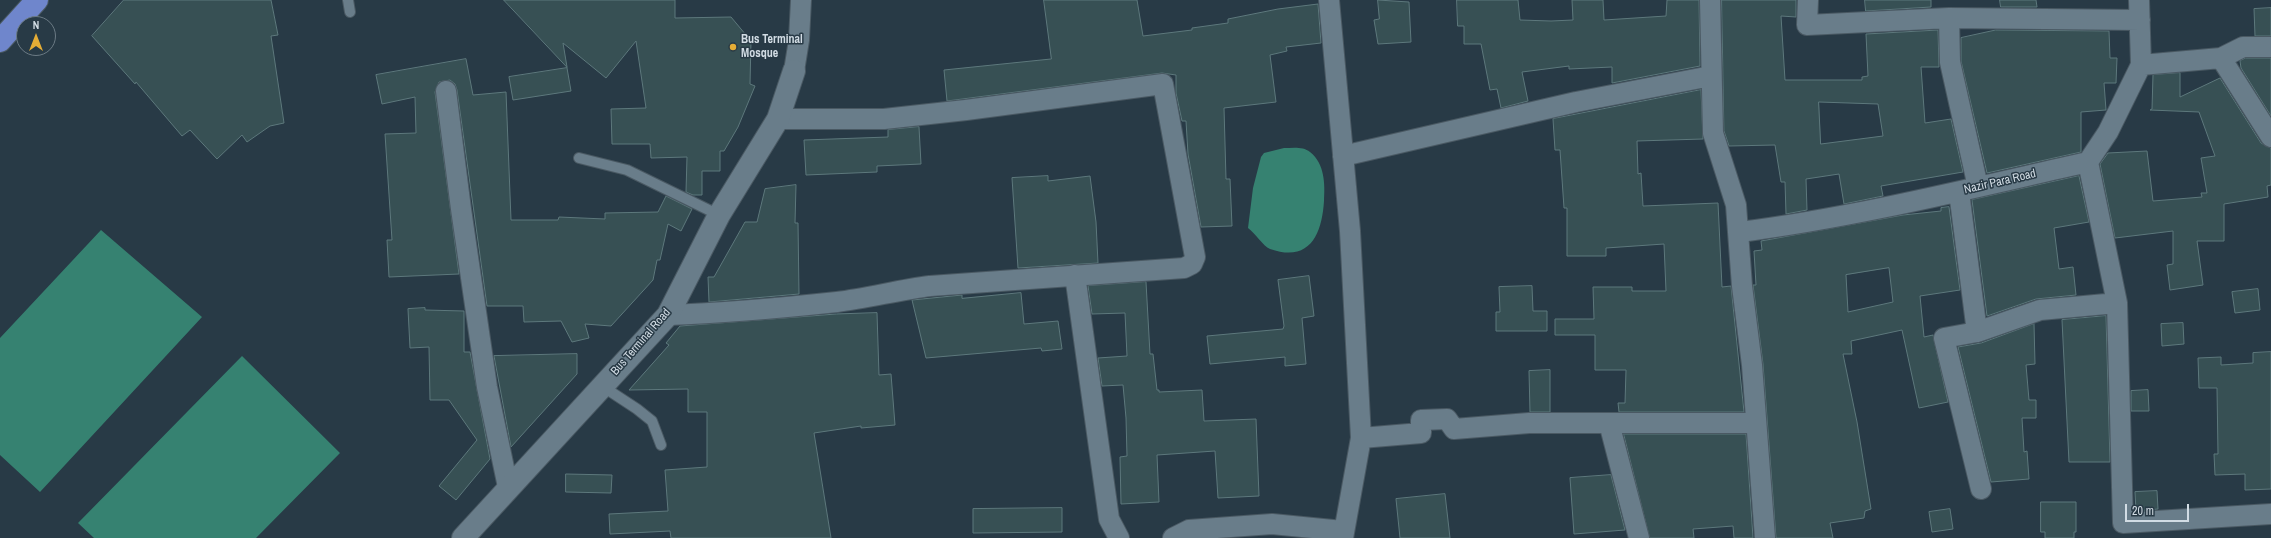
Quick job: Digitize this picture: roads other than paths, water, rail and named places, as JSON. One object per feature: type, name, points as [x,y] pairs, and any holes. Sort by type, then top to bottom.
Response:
[{"type":"highway","points":[[0,41],[37,0]]},
{"type":"main road","name":"Bus Terminal Road","points":[[463,538],[508,487],[668,315],[719,215],[778,119],[794,71]]},
{"type":"street","points":[[794,71],[799,40],[801,0]]},
{"type":"street","points":[[1173,538],[1189,530],[1272,524],[1343,535],[1361,438],[1350,231],[1329,0]]},
{"type":"street","points":[[1710,0],[1714,133],[1736,205],[1740,232],[1742,286],[1752,365],[1765,538]]},
{"type":"street","points":[[1808,0],[1807,25],[1949,18],[2140,20]]},
{"type":"street","points":[[2139,0],[2141,65],[2108,132],[2088,162],[2117,303],[2123,522],[2271,514]]},
{"type":"street","points":[[1949,18],[1950,62],[1968,190],[1977,332]]},
{"type":"street","points":[[2141,65],[2221,58],[2243,47],[2271,47]]},
{"type":"street","points":[[2221,58],[2271,137]]},
{"type":"street","points":[[1343,156],[1576,102],[1712,76]]},
{"type":"street","points":[[668,315],[735,312],[839,302],[894,290],[930,286],[1184,268],[1192,264],[1195,257],[1163,84],[966,110],[884,119],[778,119]]},
{"type":"street","points":[[446,91],[486,387],[508,487]]},
{"type":"street","name":"Nazir Para Road","points":[[1740,232],[1795,225],[1968,190],[2088,162]]},
{"type":"street","points":[[1075,276],[1110,519],[1119,538]]},
{"type":"street","points":[[1981,489],[1944,338],[1977,332],[2040,310],[2117,303]]},
{"type":"street","points":[[1361,438],[1421,433],[1421,420],[1447,419],[1454,429],[1529,423],[1756,423]]},
{"type":"street","points":[[1609,423],[1639,538]]},
{"type":"lane","points":[[348,0],[350,12]]},
{"type":"lane","points":[[579,158],[627,170],[719,215]]},
{"type":"lane","points":[[602,386],[637,408],[652,421],[661,446]]},
{"type":"place","name":"Bus Terminal Mosque","points":[[733,47]]}]
